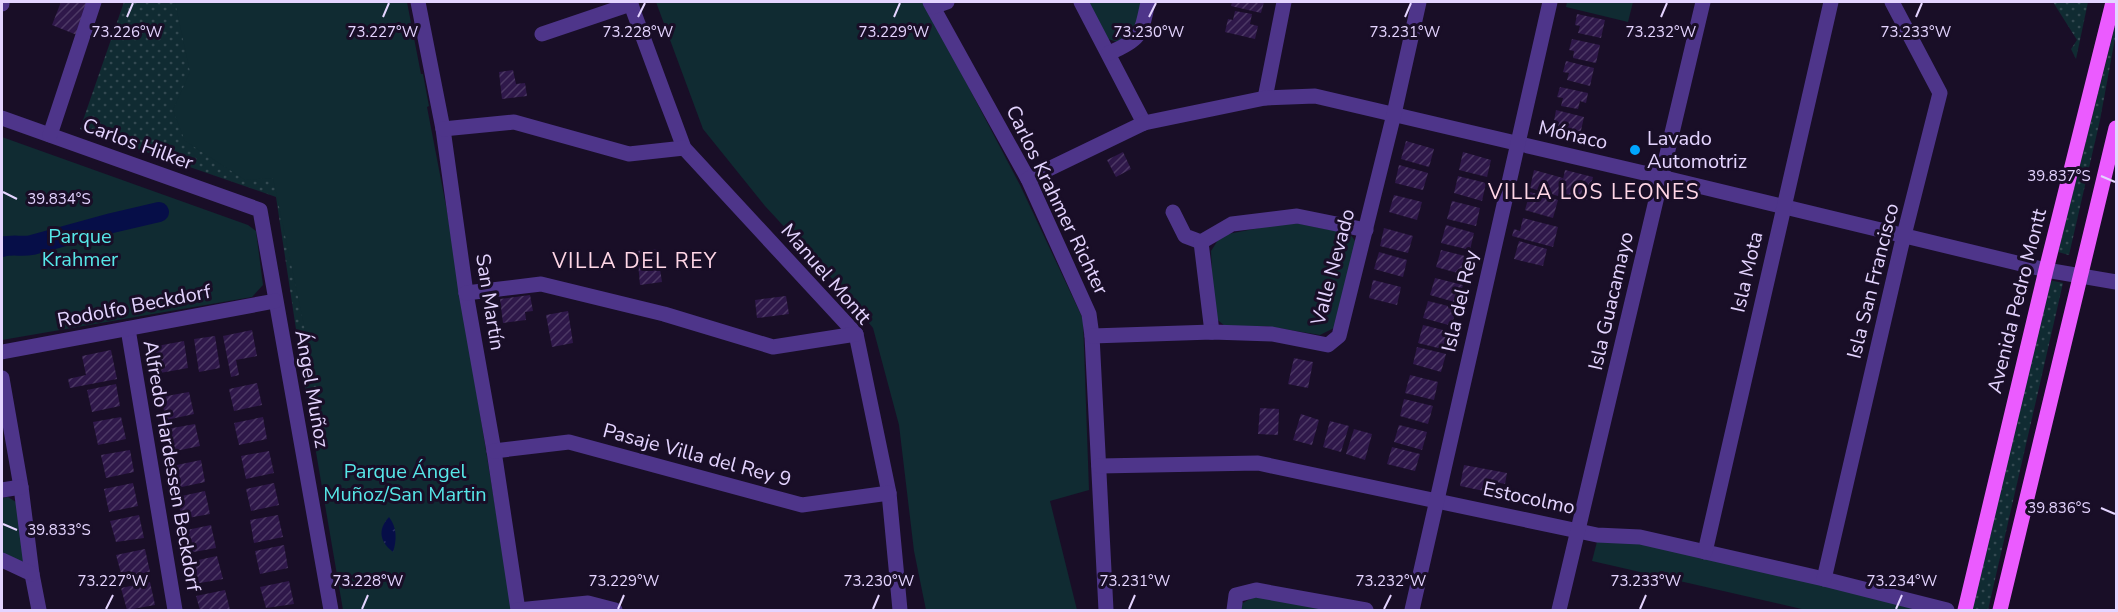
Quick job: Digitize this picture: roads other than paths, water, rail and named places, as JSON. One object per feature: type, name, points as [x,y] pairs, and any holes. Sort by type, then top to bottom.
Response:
[{"type":"main road","name":"Avenida Pedro Montt","points":[[1965,610],[2113,2]]},
{"type":"main road","points":[[2000,610],[2116,128]]},
{"type":"street","points":[[50,135],[94,2]]},
{"type":"street","name":"San Martín","points":[[418,2],[443,129],[466,293],[494,451],[518,610]]},
{"type":"street","points":[[1081,2],[1144,123]]},
{"type":"street","points":[[1109,53],[1130,44],[1142,32],[1148,2]]},
{"type":"street","points":[[1265,98],[1284,2]]},
{"type":"street","name":"Valle Nevado","points":[[1092,336],[1212,332],[1272,334],[1328,345],[1339,336],[1419,2]]},
{"type":"street","name":"Isla del Rey","points":[[1412,610],[1550,2]]},
{"type":"street","name":"Isla Guacamayo","points":[[1559,610],[1703,2]]},
{"type":"street","name":"Isla Mota","points":[[1705,552],[1831,2]]},
{"type":"street","name":"Isla San Francisco","points":[[1824,579],[1940,93],[1892,2]]},
{"type":"street","points":[[542,34],[630,3]]},
{"type":"street","name":"Manuel Montt","points":[[630,3],[684,148],[856,334],[889,494],[900,610]]},
{"type":"street","name":"Carlos Krahmer Richter","points":[[936,3],[1028,179],[1089,314],[1106,610]]},
{"type":"street","name":"Mónaco","points":[[1028,179],[1144,123],[1265,98],[1315,96],[2046,270],[2116,282]]},
{"type":"street","name":"Carlos Hilker","points":[[2,118],[260,210]]},
{"type":"street","points":[[443,129],[514,122],[629,154],[684,148]]},
{"type":"street","name":"Ángel Muñoz","points":[[260,210],[331,610]]},
{"type":"street","points":[[1173,212],[1185,236],[1201,242]]},
{"type":"street","points":[[1201,242],[1232,224],[1297,216],[1366,230]]},
{"type":"street","points":[[1201,242],[1212,332]]},
{"type":"street","points":[[466,293],[541,284],[664,314],[773,347],[856,334]]},
{"type":"street","name":"Rodolfo Beckdorf","points":[[2,352],[275,301]]},
{"type":"street","name":"Alfredo Hardessen Beckdorf","points":[[128,329],[175,610]]},
{"type":"street","points":[[2,378],[39,610]]},
{"type":"street","name":"Pasaje Villa del Rey 9","points":[[494,451],[569,442],[802,505],[889,494]]},
{"type":"street","name":"Estocolmo","points":[[1099,466],[1258,463],[1597,535],[1640,537],[1947,610]]},
{"type":"street","points":[[2,489],[21,487]]},
{"type":"street","points":[[2,560],[32,574]]},
{"type":"street","points":[[1234,610],[1236,595],[1256,590],[1365,610]]},
{"type":"street","points":[[518,610],[588,603],[615,610]]},
{"type":"water","points":[[389,517],[394,525],[393,552],[385,544],[382,536],[383,527]]},
{"type":"waterway","points":[[2,247],[32,245],[159,212]]},
{"type":"place","name":"Lavado Automotriz","points":[[1635,150]]},
{"type":"district","name":"VILLA LOS LEONES","points":[[1594,192]]},
{"type":"district","name":"VILLA DEL REY","points":[[635,261]]},
{"type":"park label","name":"Parque Krahmer","points":[[80,248]]},
{"type":"park label","name":"Parque Ángel Muñoz/San Martin","points":[[405,482]]}]
